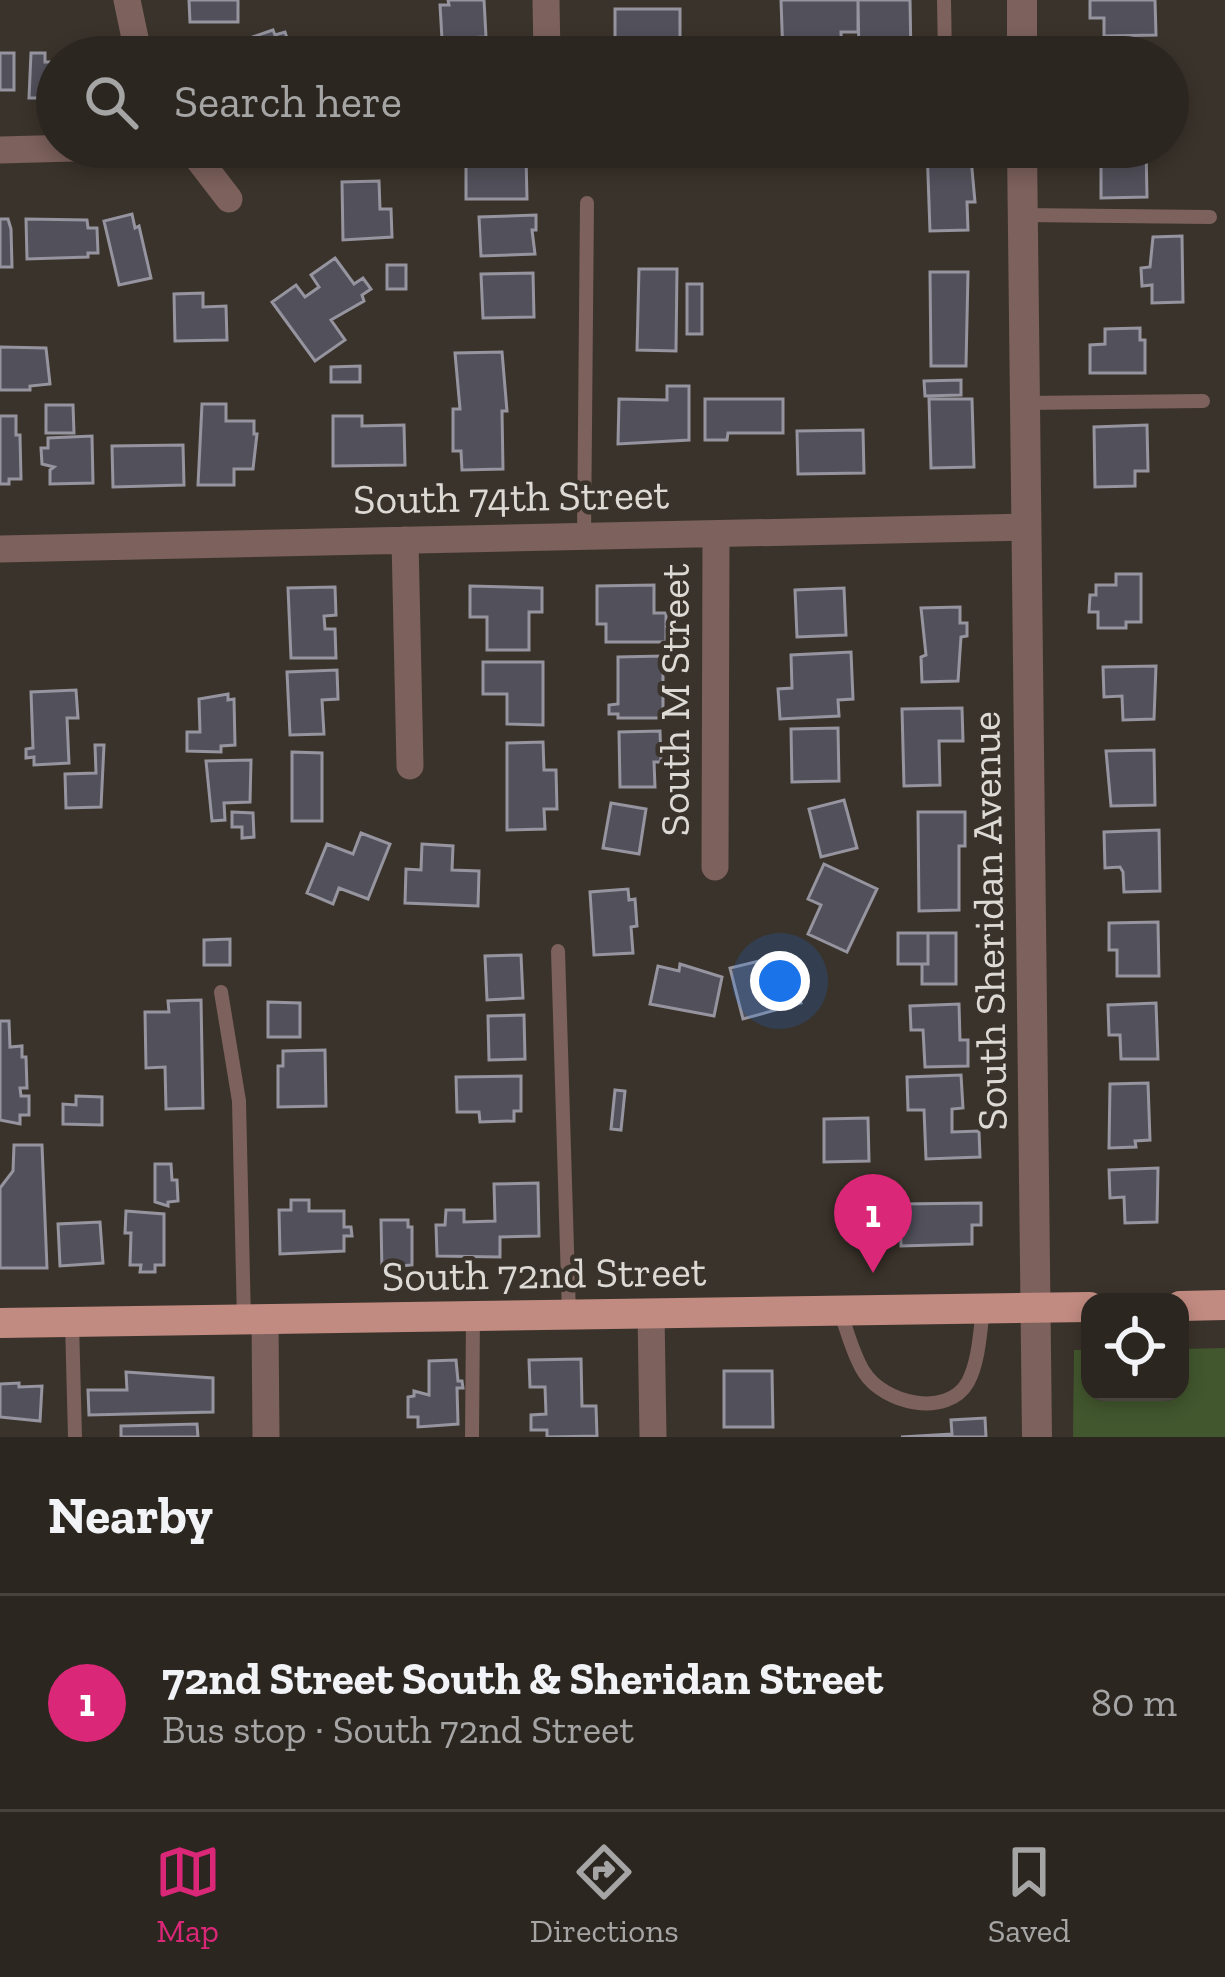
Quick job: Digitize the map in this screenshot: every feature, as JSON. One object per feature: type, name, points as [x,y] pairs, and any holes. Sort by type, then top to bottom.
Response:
[{"type":"main road","points":[[1189,1306],[1225,1305]]},
{"type":"main road","name":"South 72nd Street","points":[[0,1323],[1081,1307]]},
{"type":"street","points":[[128,0],[135,36]]},
{"type":"street","points":[[546,0],[547,36]]},
{"type":"street","points":[[1022,0],[1022,36]]},
{"type":"street","points":[[0,150],[36,149]]},
{"type":"street","points":[[205,168],[229,199]]},
{"type":"street","name":"South Sheridan Avenue","points":[[1022,168],[1036,1437]]},
{"type":"street","name":"South 74th Street","points":[[0,549],[1024,527]]},
{"type":"street","name":"South M Street","points":[[715,867],[716,535]]},
{"type":"street","points":[[405,540],[410,766]]},
{"type":"street","points":[[652,1313],[653,1437]]},
{"type":"street","points":[[255,1320],[266,1437]]},
{"type":"lane","points":[[944,0],[945,36]]},
{"type":"lane","points":[[584,537],[586,203]]},
{"type":"lane","points":[[1022,215],[1210,217]]},
{"type":"lane","points":[[1024,403],[1203,400]]},
{"type":"lane","points":[[558,951],[569,1315]]},
{"type":"lane","points":[[220,992],[239,1101],[255,1320]]},
{"type":"lane","points":[[840,1311],[864,1373],[896,1397],[933,1403],[952,1398],[971,1376],[983,1309]]},
{"type":"lane","points":[[472,1437],[473,1317]]},
{"type":"lane","points":[[72,1322],[75,1437]]},
{"type":"green space","points":[[1225,1348],[1225,1437],[1073,1437],[1074,1350],[1081,1350],[1081,1401],[1189,1401],[1189,1349]]},
{"type":"building","points":[[189,0],[238,0],[238,22],[190,22]]},
{"type":"building","points":[[448,0],[484,0],[486,36],[442,36],[440,5],[449,5]]},
{"type":"building","points":[[781,0],[858,0],[858,32],[782,36]]},
{"type":"building","points":[[858,0],[910,0],[911,36],[859,36]]},
{"type":"building","points":[[1090,0],[1155,0],[1156,35],[1104,36],[1104,18],[1090,18]]},
{"type":"building","points":[[615,9],[680,9],[680,36],[615,36]]},
{"type":"building","points":[[0,53],[14,53],[14,90],[0,90]]},
{"type":"building","points":[[31,53],[36,53],[36,98],[29,98]]},
{"type":"building","points":[[466,168],[526,168],[527,199],[466,199]]},
{"type":"building","points":[[928,168],[972,168],[975,202],[967,202],[968,230],[930,231]]},
{"type":"building","points":[[1101,168],[1146,168],[1147,197],[1101,198]]},
{"type":"building","points":[[379,181],[380,209],[391,209],[392,237],[343,240],[342,182]]},
{"type":"building","points":[[132,214],[151,278],[119,285],[104,221]]},
{"type":"building","points":[[536,215],[536,230],[532,230],[535,254],[481,256],[479,217]]},
{"type":"building","points":[[0,219],[8,219],[11,229],[12,267],[0,267]]},
{"type":"building","points":[[26,219],[87,220],[88,228],[97,228],[98,253],[27,259]]},
{"type":"building","points":[[1182,236],[1183,302],[1152,303],[1152,285],[1142,286],[1141,268],[1150,267],[1153,237]]},
{"type":"building","points":[[335,258],[354,284],[363,278],[371,289],[362,295],[364,301],[331,320],[345,340],[315,361],[272,302],[296,285],[305,297],[319,287],[311,275]]},
{"type":"building","points":[[387,265],[406,265],[406,289],[387,289]]},
{"type":"building","points":[[639,269],[677,269],[676,351],[637,350]]},
{"type":"building","points":[[930,272],[968,272],[966,366],[931,366]]},
{"type":"building","points":[[533,273],[534,317],[483,318],[481,274]]},
{"type":"building","points":[[687,284],[702,284],[702,334],[687,334]]},
{"type":"building","points":[[203,293],[203,307],[226,306],[227,340],[175,341],[174,294]]},
{"type":"building","points":[[1140,328],[1140,340],[1145,340],[1145,373],[1090,373],[1090,345],[1105,344],[1105,329]]},
{"type":"building","points":[[0,347],[46,348],[50,384],[0,390]]},
{"type":"building","points":[[502,352],[507,411],[502,411],[503,469],[462,470],[461,451],[453,451],[453,409],[460,409],[455,353]]},
{"type":"building","points":[[360,366],[360,382],[331,382],[331,367]]},
{"type":"building","points":[[961,380],[961,395],[925,396],[924,381]]},
{"type":"building","points":[[667,386],[689,386],[689,440],[618,444],[619,399],[667,400]]},
{"type":"building","points":[[705,399],[783,399],[783,433],[728,433],[727,440],[705,440]]},
{"type":"building","points":[[929,399],[972,399],[974,467],[931,468]]},
{"type":"building","points":[[202,404],[226,404],[226,421],[254,421],[253,469],[234,469],[234,485],[198,485]]},
{"type":"building","points":[[46,405],[73,405],[74,433],[46,433]]},
{"type":"building","points":[[0,416],[16,416],[16,435],[20,435],[21,479],[9,479],[9,484],[0,484]]},
{"type":"building","points":[[333,416],[362,416],[362,426],[404,425],[405,465],[333,466]]},
{"type":"building","points":[[1147,425],[1148,471],[1135,471],[1135,486],[1095,487],[1094,427]]},
{"type":"building","points":[[863,430],[864,473],[798,474],[797,431]]},
{"type":"building","points":[[92,436],[93,483],[50,484],[54,467],[42,464],[41,448],[48,448],[48,438]]},
{"type":"building","points":[[183,445],[184,485],[113,487],[112,446]]},
{"type":"building","points":[[1116,574],[1141,574],[1141,622],[1126,622],[1126,628],[1098,628],[1098,612],[1089,612],[1090,595],[1096,595],[1096,585],[1116,585]]},
{"type":"building","points":[[654,585],[654,613],[666,613],[666,642],[606,642],[606,624],[597,624],[597,586]]},
{"type":"building","points":[[470,586],[542,588],[542,612],[529,612],[529,650],[487,650],[487,617],[470,617]]},
{"type":"building","points":[[335,587],[336,615],[324,616],[325,629],[335,629],[336,658],[291,658],[288,588]]},
{"type":"building","points":[[844,588],[846,635],[797,637],[795,590]]},
{"type":"building","points":[[960,607],[960,623],[967,623],[967,636],[961,637],[958,681],[922,682],[921,657],[926,655],[921,608]]},
{"type":"building","points":[[851,652],[853,699],[838,700],[839,716],[780,719],[778,689],[792,688],[791,655]]},
{"type":"building","points":[[663,656],[663,718],[609,714],[609,705],[618,704],[618,657]]},
{"type":"building","points":[[483,662],[543,662],[543,725],[507,724],[507,694],[483,694]]},
{"type":"building","points":[[1156,666],[1154,719],[1123,720],[1122,696],[1104,697],[1103,667]]},
{"type":"building","points":[[337,670],[338,699],[322,700],[324,734],[290,735],[287,672]]},
{"type":"building","points":[[76,690],[78,718],[67,718],[69,763],[34,765],[34,757],[26,758],[26,749],[33,748],[31,692]]},
{"type":"building","points":[[228,694],[228,700],[234,699],[235,745],[221,746],[221,752],[187,751],[187,732],[200,732],[199,699]]},
{"type":"building","points":[[962,708],[963,741],[939,741],[940,785],[904,786],[902,709]]},
{"type":"building","points":[[838,728],[839,781],[792,782],[791,729]]},
{"type":"building","points":[[660,731],[661,762],[654,762],[655,787],[620,787],[619,732]]},
{"type":"building","points":[[543,742],[544,770],[556,770],[557,809],[544,809],[545,829],[507,830],[507,743]]},
{"type":"building","points":[[95,745],[104,745],[101,807],[66,808],[65,774],[96,773]]},
{"type":"building","points":[[1154,750],[1155,805],[1111,806],[1106,751]]},
{"type":"building","points":[[292,752],[322,753],[322,821],[292,821]]},
{"type":"building","points":[[251,760],[250,802],[224,803],[225,820],[212,821],[206,761]]},
{"type":"building","points":[[844,800],[857,848],[821,857],[809,809]]},
{"type":"building","points":[[611,803],[646,809],[639,854],[603,848]]},
{"type":"building","points":[[232,812],[253,813],[254,837],[242,838],[242,827],[232,827]]},
{"type":"building","points":[[918,812],[965,812],[965,846],[959,846],[959,910],[919,911]]},
{"type":"building","points":[[1159,830],[1160,891],[1124,892],[1120,867],[1105,868],[1104,832]]},
{"type":"building","points":[[361,833],[390,844],[368,899],[339,888],[333,904],[307,893],[327,844],[353,854]]},
{"type":"building","points":[[422,844],[453,846],[452,870],[479,871],[478,906],[405,903],[406,869],[421,870]]},
{"type":"building","points":[[824,864],[877,889],[847,952],[808,934],[821,905],[808,899]]},
{"type":"building","points":[[628,889],[629,900],[635,899],[633,953],[594,955],[590,892]]},
{"type":"building","points":[[1158,922],[1159,976],[1117,976],[1117,950],[1109,950],[1109,923]]},
{"type":"building","points":[[898,933],[928,933],[928,964],[898,964]]},
{"type":"building","points":[[928,933],[956,933],[956,984],[922,984],[922,964],[928,964]]},
{"type":"building","points":[[230,939],[230,965],[204,965],[204,940]]},
{"type":"building","points":[[521,955],[523,998],[487,1000],[485,956]]},
{"type":"building","points":[[759,961],[762,972],[791,964],[801,1003],[743,1019],[730,968]]},
{"type":"building","points":[[680,964],[722,977],[714,1016],[650,1004],[658,966],[679,971]]},
{"type":"building","points":[[201,1000],[203,1108],[166,1109],[165,1067],[146,1068],[145,1012],[169,1012],[168,1001]]},
{"type":"building","points":[[268,1002],[300,1003],[300,1037],[268,1037]]},
{"type":"building","points":[[1156,1003],[1158,1059],[1121,1059],[1120,1035],[1109,1035],[1108,1005]]},
{"type":"building","points":[[959,1004],[960,1040],[968,1040],[968,1066],[925,1067],[923,1030],[911,1030],[910,1006]]},
{"type":"building","points":[[524,1015],[525,1059],[489,1060],[488,1016]]},
{"type":"building","points":[[0,1021],[9,1021],[10,1047],[22,1046],[22,1057],[26,1057],[27,1088],[20,1088],[21,1096],[29,1096],[29,1115],[20,1115],[20,1124],[0,1120]]},
{"type":"building","points":[[325,1050],[326,1106],[278,1107],[278,1066],[283,1066],[283,1051]]},
{"type":"building","points":[[961,1075],[963,1108],[952,1109],[952,1132],[979,1131],[980,1157],[926,1159],[924,1110],[908,1110],[907,1077]]},
{"type":"building","points":[[521,1076],[521,1111],[514,1111],[514,1121],[480,1122],[479,1112],[457,1112],[456,1077]]},
{"type":"building","points":[[1148,1083],[1150,1140],[1135,1141],[1136,1147],[1109,1148],[1110,1084]]},
{"type":"building","points":[[615,1090],[625,1091],[621,1130],[611,1129]]},
{"type":"building","points":[[76,1096],[102,1097],[102,1125],[63,1124],[63,1104],[76,1105]]},
{"type":"building","points":[[868,1118],[869,1161],[824,1162],[824,1119]]},
{"type":"building","points":[[14,1145],[42,1145],[47,1268],[0,1268],[0,1188],[13,1171]]},
{"type":"building","points":[[155,1164],[171,1164],[172,1180],[177,1180],[178,1201],[168,1206],[155,1202]]},
{"type":"building","points":[[1158,1168],[1157,1222],[1125,1223],[1124,1197],[1110,1198],[1109,1170]]},
{"type":"building","points":[[538,1183],[539,1236],[500,1237],[500,1257],[437,1256],[436,1225],[445,1225],[446,1210],[464,1210],[464,1222],[495,1221],[494,1184]]},
{"type":"building","points":[[291,1200],[309,1200],[309,1211],[344,1211],[344,1227],[351,1227],[352,1236],[344,1236],[344,1251],[280,1254],[279,1210],[291,1210]]},
{"type":"building","points":[[981,1203],[981,1225],[972,1225],[972,1244],[901,1246],[900,1204]]},
{"type":"building","points":[[126,1211],[164,1214],[164,1265],[155,1265],[155,1272],[140,1272],[141,1265],[130,1265]]},
{"type":"building","points":[[381,1220],[408,1220],[412,1227],[412,1265],[401,1266],[400,1273],[382,1273]]},
{"type":"building","points":[[100,1222],[103,1263],[60,1266],[58,1224]]},
{"type":"building","points":[[581,1359],[582,1406],[596,1406],[597,1436],[547,1437],[547,1430],[531,1430],[531,1415],[546,1414],[545,1387],[530,1387],[529,1360]]},
{"type":"building","points":[[456,1360],[463,1388],[457,1388],[458,1424],[418,1427],[418,1417],[408,1417],[408,1397],[414,1391],[429,1395],[429,1361]]},
{"type":"building","points":[[724,1371],[772,1371],[773,1427],[724,1427]]},
{"type":"building","points":[[126,1372],[213,1378],[213,1412],[89,1415],[88,1390],[127,1390]]},
{"type":"building","points":[[19,1383],[19,1387],[42,1386],[40,1421],[0,1417],[0,1384]]},
{"type":"building","points":[[985,1418],[986,1437],[901,1437],[952,1434],[951,1420]]},
{"type":"building","points":[[197,1424],[198,1437],[121,1437],[121,1426]]},
{"type":"place","name":"72nd Street South & Sheridan Street","points":[[873,1273]]}]
